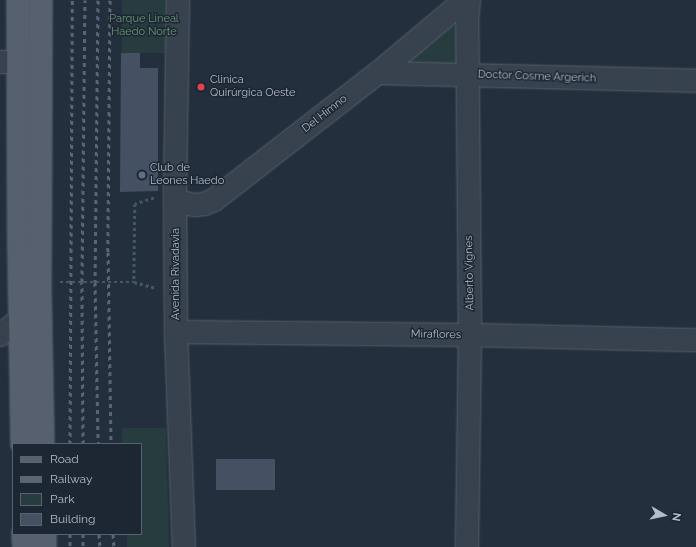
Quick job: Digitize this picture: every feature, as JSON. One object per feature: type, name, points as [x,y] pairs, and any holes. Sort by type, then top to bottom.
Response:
[{"type":"main road","points":[[18,0],[9,62],[43,443]]},
{"type":"main road","points":[[22,443],[31,319],[41,0]]},
{"type":"main road","points":[[23,535],[24,547]]},
{"type":"main road","points":[[45,535],[45,547]]},
{"type":"street","name":"Avenida Rivadavia","points":[[178,0],[176,332],[184,547]]},
{"type":"street","name":"Del Himno","points":[[176,196],[195,205],[204,204],[214,200],[378,74],[465,0]]},
{"type":"street","name":"Alberto Vignes","points":[[467,547],[470,335],[467,75],[467,19],[469,0]]},
{"type":"street","name":"Doctor Cosme Argerich","points":[[378,74],[696,81]]},
{"type":"street","points":[[0,335],[31,319]]},
{"type":"street","name":"Miraflores","points":[[176,332],[470,335],[696,340]]},
{"type":"path","points":[[134,282],[135,204],[176,196]]},
{"type":"path","points":[[56,282],[134,282],[162,290]]},
{"type":"green space","name":"Parque Lineal Haedo Norte","points":[[122,0],[166,0],[166,53],[122,53]]},
{"type":"green space","points":[[451,25],[456,27],[458,60],[456,64],[415,64],[411,61],[412,56]]},
{"type":"green space","points":[[122,428],[166,428],[169,547],[127,547],[127,535],[142,535],[142,443],[122,443]]},
{"type":"building","points":[[121,53],[140,53],[140,68],[158,68],[158,191],[120,192]]},
{"type":"building","points":[[216,459],[275,459],[275,490],[216,490]]},
{"type":"railway","points":[[70,443],[72,0]]},
{"type":"railway","points":[[83,443],[82,282],[85,0]]},
{"type":"railway","points":[[98,0],[95,282],[98,443]]},
{"type":"railway","points":[[110,0],[108,252],[111,443]]},
{"type":"railway","points":[[70,535],[70,547]]},
{"type":"railway","points":[[83,535],[83,547]]},
{"type":"railway","points":[[99,535],[100,547]]},
{"type":"railway","points":[[113,535],[114,547]]},
{"type":"place","name":"Clinica Quirúrgica Oeste","points":[[201,87]]},
{"type":"place","name":"Club de Leones Haedo","points":[[142,175]]}]
